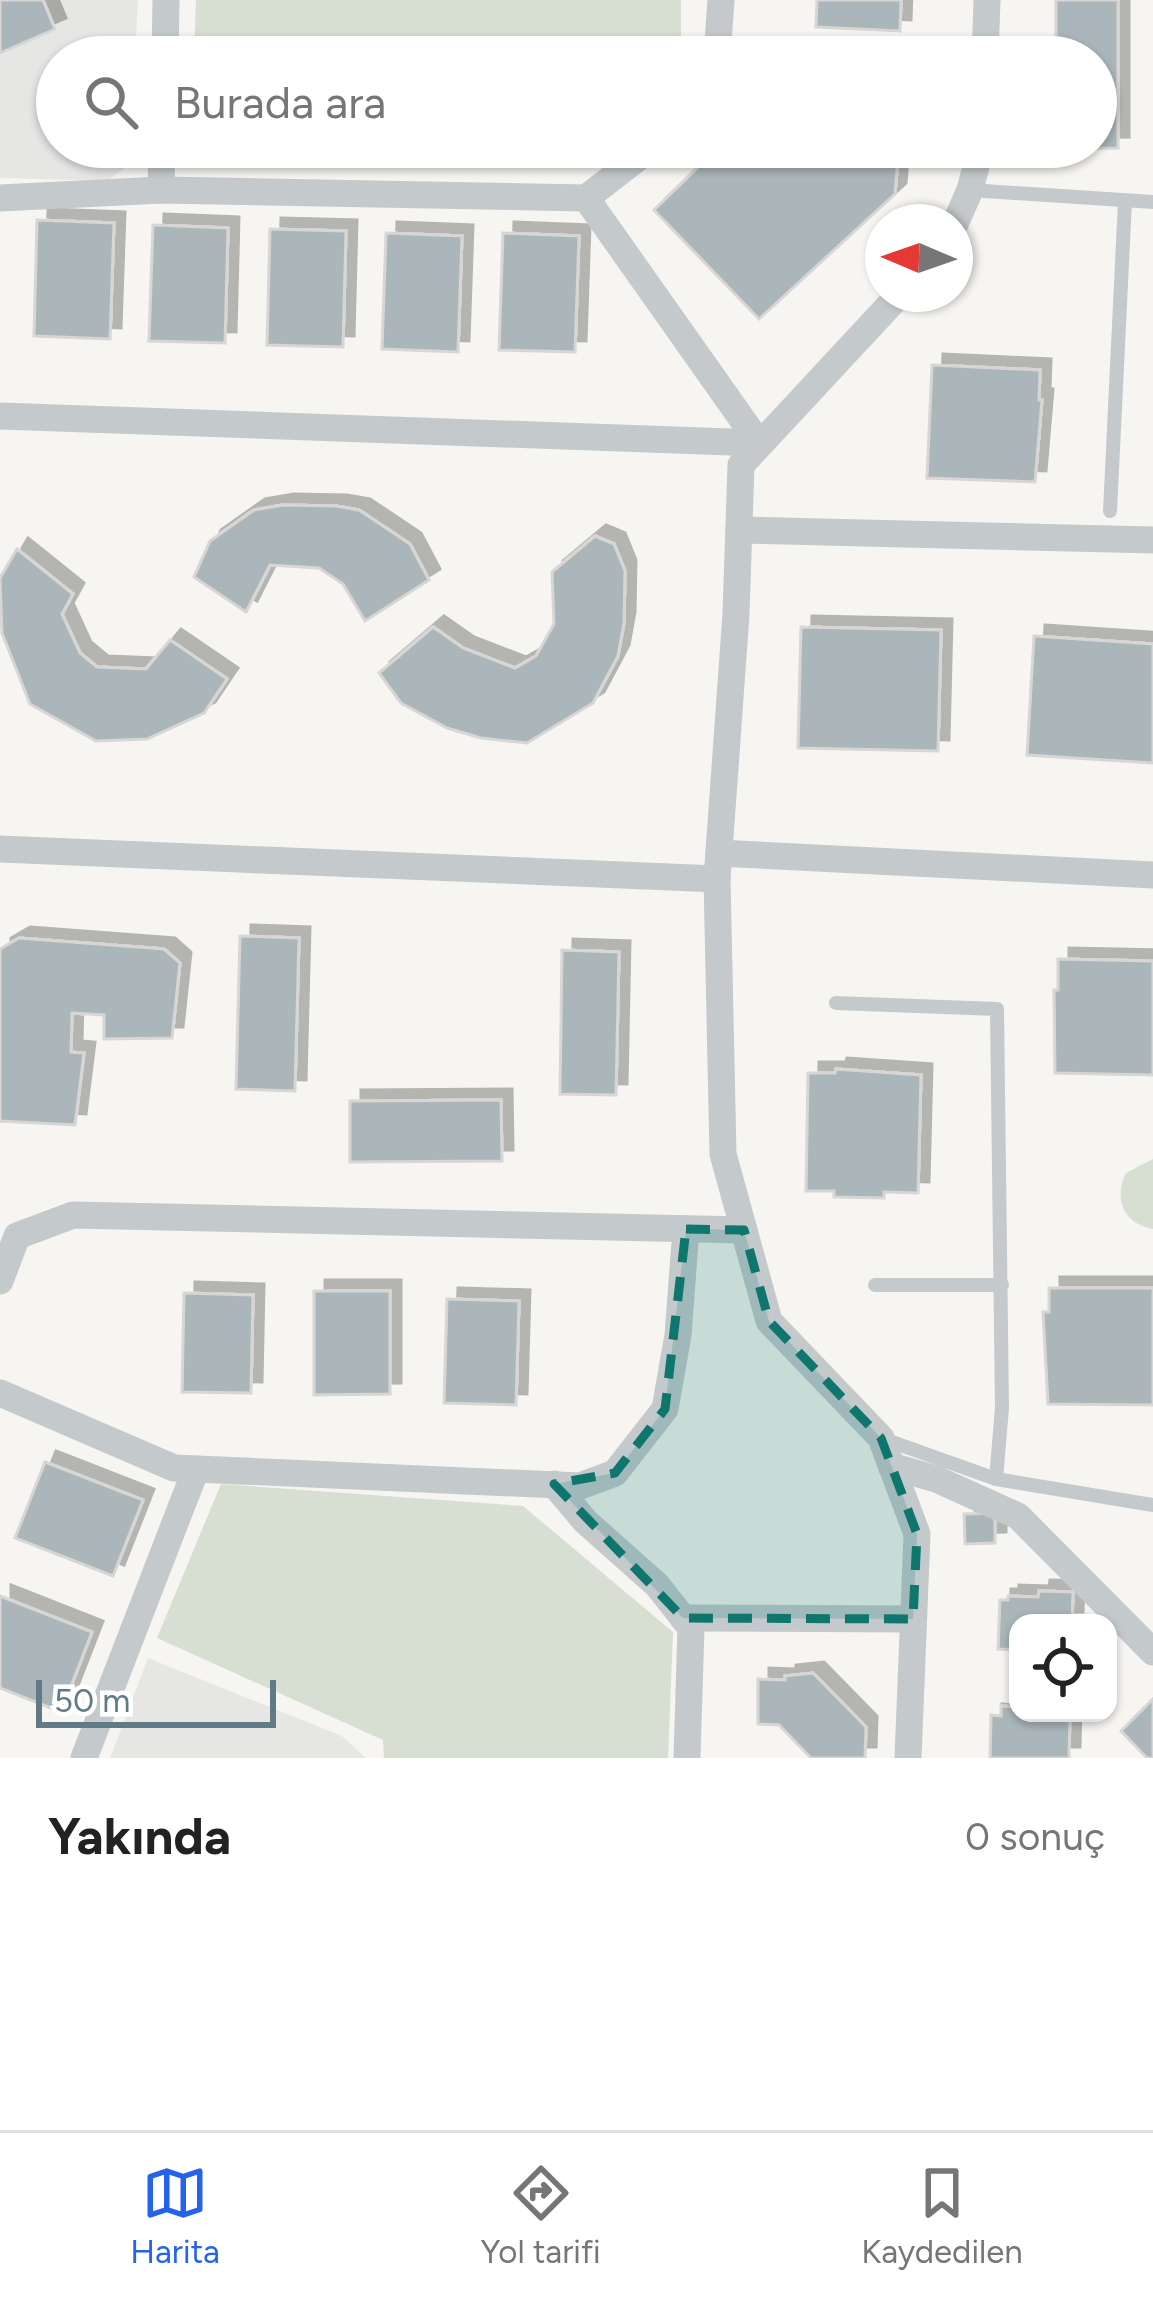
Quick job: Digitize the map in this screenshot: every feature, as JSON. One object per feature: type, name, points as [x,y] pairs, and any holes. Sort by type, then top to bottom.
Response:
[{"type":"street","points":[[165,36],[166,0]]},
{"type":"street","points":[[718,36],[721,0]]},
{"type":"street","points":[[986,36],[987,0]]},
{"type":"street","points":[[161,190],[162,168]]},
{"type":"street","points":[[0,198],[161,190],[586,197],[624,168]]},
{"type":"street","points":[[964,204],[976,168]]},
{"type":"street","points":[[586,197],[759,442]]},
{"type":"street","points":[[883,312],[741,465],[718,866],[723,1154],[769,1321],[881,1438],[916,1534],[908,1758]]},
{"type":"street","points":[[0,416],[759,442]]},
{"type":"street","points":[[739,530],[1153,540]]},
{"type":"street","points":[[0,849],[1153,875]]},
{"type":"street","points":[[0,1281],[17,1236],[74,1215],[744,1230]]},
{"type":"street","points":[[0,1394],[174,1468],[580,1486],[615,1473],[665,1409],[678,1335],[686,1229]]},
{"type":"street","points":[[891,1466],[1018,1516],[1153,1652]]},
{"type":"street","points":[[84,1758],[196,1468]]},
{"type":"street","points":[[554,1484],[585,1521],[657,1585],[691,1628],[688,1758]]},
{"type":"street","points":[[683,1618],[913,1619]]},
{"type":"lane","points":[[970,190],[1153,202]]},
{"type":"lane","points":[[1110,511],[1125,201]]},
{"type":"lane","points":[[836,1003],[997,1009],[1002,1408],[996,1479]]},
{"type":"lane","points":[[875,1285],[1002,1286]]},
{"type":"lane","points":[[881,1438],[996,1479],[1153,1505]]},
{"type":"highlighted area","points":[[686,1229],[744,1230],[769,1321],[881,1438],[917,1534],[913,1619],[683,1618],[554,1484],[615,1473],[665,1409]]},
{"type":"shaded area","points":[[0,0],[138,0],[136,36],[36,36],[36,168],[125,168],[107,181],[0,178]]},
{"type":"shaded area","points":[[196,0],[681,0],[681,36],[195,36]]},
{"type":"shaded area","points":[[1153,1159],[1153,1229],[1128,1216],[1121,1192],[1126,1173]]},
{"type":"shaded area","points":[[221,1484],[523,1506],[673,1632],[668,1758],[384,1758],[383,1740],[157,1638]]},
{"type":"shaded area","points":[[148,1658],[342,1736],[366,1758],[110,1758]]},
{"type":"building","points":[[0,0],[43,0],[55,29],[0,53]]},
{"type":"building","points":[[817,0],[901,0],[900,31],[816,27]]},
{"type":"building","points":[[1056,0],[1118,0],[1118,148],[1117,36],[1056,36]]},
{"type":"building","points":[[697,168],[897,168],[895,194],[884,204],[865,204],[865,222],[759,319],[654,210]]},
{"type":"building","points":[[37,220],[114,223],[110,339],[34,336]]},
{"type":"building","points":[[153,225],[228,228],[225,343],[149,341]]},
{"type":"building","points":[[270,229],[346,231],[343,347],[267,345]]},
{"type":"building","points":[[386,233],[462,236],[458,352],[382,349]]},
{"type":"building","points":[[503,233],[579,236],[575,352],[499,350]]},
{"type":"building","points":[[932,365],[1040,370],[1035,482],[927,478]]},
{"type":"building","points":[[283,505],[359,510],[410,544],[429,580],[365,621],[343,584],[319,568],[270,565],[246,612],[194,577],[210,541],[254,510]]},
{"type":"building","points":[[595,536],[614,544],[625,571],[618,656],[593,703],[527,743],[447,728],[401,703],[379,673],[433,627],[463,648],[515,668],[536,656],[554,624],[552,572]]},
{"type":"building","points":[[17,549],[73,594],[62,614],[80,653],[97,667],[146,669],[170,640],[227,679],[204,713],[147,739],[96,741],[30,704],[2,633],[0,578]]},
{"type":"building","points":[[801,627],[941,630],[938,751],[798,748]]},
{"type":"building","points":[[1034,636],[1153,644],[1153,763],[1027,755]]},
{"type":"building","points":[[240,936],[299,938],[295,1091],[236,1089]]},
{"type":"building","points":[[19,938],[164,949],[180,963],[172,1038],[104,1039],[104,1015],[72,1013],[71,1052],[84,1053],[75,1125],[0,1121],[0,949]]},
{"type":"building","points":[[562,950],[619,952],[616,1095],[560,1094]]},
{"type":"building","points":[[1058,959],[1153,961],[1153,1075],[1055,1073]]},
{"type":"building","points":[[836,1069],[921,1075],[918,1193],[884,1192],[884,1198],[806,1191],[808,1073],[835,1073]]},
{"type":"building","points":[[501,1100],[502,1161],[350,1162],[350,1101]]},
{"type":"building","points":[[1049,1288],[1153,1288],[1153,1405],[1048,1404],[1043,1312],[1049,1312]]},
{"type":"building","points":[[314,1291],[390,1291],[390,1394],[314,1395]]},
{"type":"building","points":[[184,1293],[253,1295],[251,1393],[182,1392]]},
{"type":"building","points":[[447,1299],[519,1301],[516,1405],[444,1403]]},
{"type":"building","points":[[45,1462],[143,1500],[113,1576],[15,1538]]},
{"type":"building","points":[[995,1513],[995,1543],[965,1544],[964,1514]]},
{"type":"building","points":[[1039,1591],[1073,1592],[1072,1614],[1009,1614],[1009,1650],[998,1649],[1000,1600],[1038,1597]]},
{"type":"building","points":[[0,1596],[92,1632],[61,1712],[0,1688]]},
{"type":"building","points":[[813,1673],[866,1727],[865,1758],[811,1758],[779,1725],[758,1724],[758,1679],[785,1680],[785,1676]]},
{"type":"building","points":[[1153,1699],[1153,1758],[1147,1758],[1121,1731]]},
{"type":"building","points":[[1001,1706],[1009,1706],[1009,1722],[1070,1722],[1069,1758],[990,1758],[991,1715],[1001,1716]]}]
